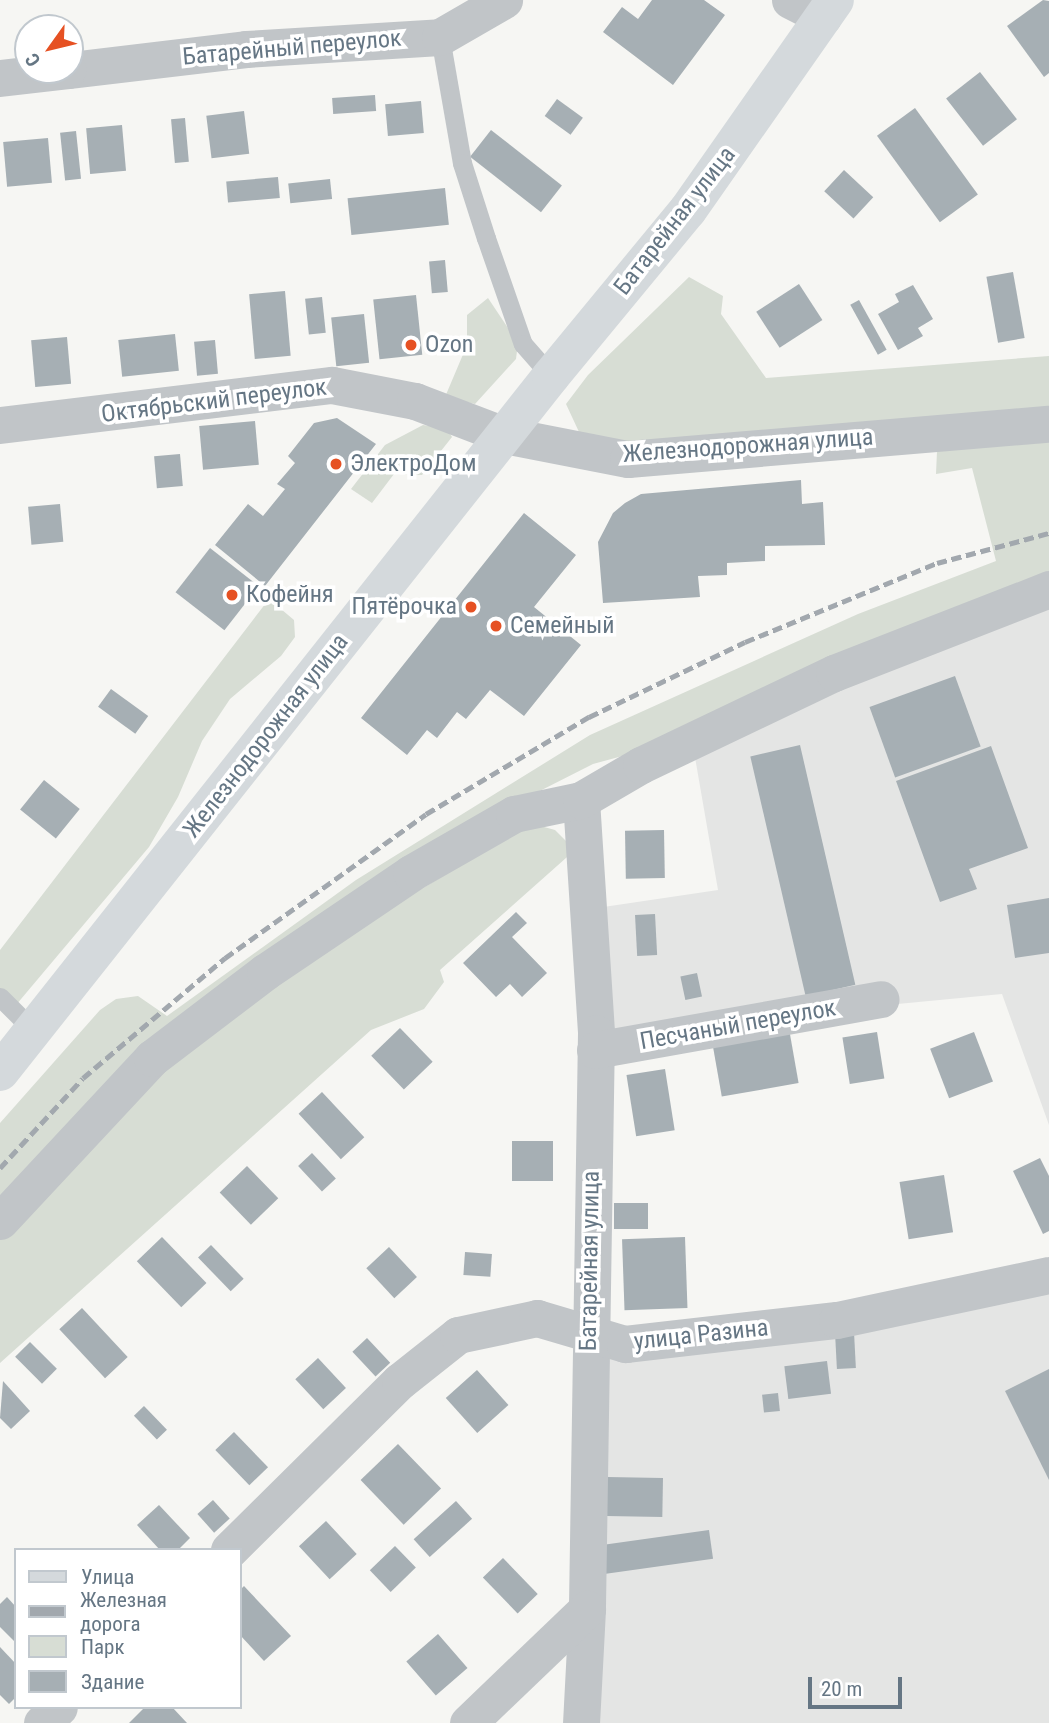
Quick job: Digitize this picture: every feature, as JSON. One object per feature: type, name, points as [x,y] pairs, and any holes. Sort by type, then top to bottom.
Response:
[{"type":"main road","name":"Батарейная улица","points":[[504,435],[688,210],[816,6]]},
{"type":"main road","name":"Железнодорожная улица","points":[[0,1072],[504,435]]},
{"type":"street","name":"Батарейный переулок","points":[[84,68],[246,49],[440,37],[504,0]]},
{"type":"street","name":"Октябрьский переулок","points":[[0,425],[332,385],[415,401],[504,435]]},
{"type":"street","name":"Железнодорожная улица","points":[[504,435],[628,459],[1049,424]]},
{"type":"street","points":[[0,1221],[152,1058],[265,972],[411,873],[514,814],[581,800],[641,765],[834,673],[1049,589]]},
{"type":"street","name":"Батарейная улица","points":[[581,800],[595,1051],[588,1331],[587,1609],[581,1723]]},
{"type":"street","name":"Песчаный переулок","points":[[595,1051],[880,999]]},
{"type":"street","name":"улица Разина","points":[[231,1548],[400,1381],[458,1335],[537,1318],[625,1343],[837,1320],[1049,1275]]},
{"type":"street","points":[[468,1723],[587,1609]]},
{"type":"street","points":[[43,1723],[58,1709]]},
{"type":"lane","points":[[440,37],[463,163],[486,238],[523,344],[551,376]]},
{"type":"lane","points":[[0,997],[34,1031]]},
{"type":"shaded area","points":[[1049,589],[1049,1125],[1002,994],[596,1033],[590,909],[718,890],[692,740]]},
{"type":"shaded area","points":[[1049,1275],[1049,1723],[581,1723],[588,1331],[625,1344]]},
{"type":"green space","points":[[689,277],[723,296],[721,314],[766,378],[1049,356],[1049,408],[604,444],[579,432],[566,404],[588,375]]},
{"type":"green space","points":[[488,298],[518,343],[516,359],[475,404],[445,397],[467,345],[467,315]]},
{"type":"green space","points":[[423,425],[447,429],[452,437],[422,475],[394,474],[372,503],[351,489],[385,445]]},
{"type":"green space","points":[[1049,442],[1049,579],[626,755],[593,764],[518,802],[287,946],[0,1213],[0,1123],[100,1010],[116,999],[138,996],[167,1016],[356,880],[590,735],[858,614],[996,561],[972,468],[936,474],[937,451]]},
{"type":"green space","points":[[269,599],[294,620],[295,637],[281,656],[230,699],[202,741],[178,797],[149,847],[16,1005],[0,988],[0,950]]},
{"type":"green space","points":[[537,825],[555,830],[575,850],[440,970],[444,982],[424,1009],[371,1030],[0,1363],[0,1234],[152,1072],[317,952],[519,830]]},
{"type":"building","points":[[652,0],[704,0],[725,15],[673,85],[603,32],[622,7],[638,19]]},
{"type":"building","points":[[1043,0],[1049,1],[1049,73],[1044,77],[1007,26]]},
{"type":"building","points":[[980,72],[1017,119],[983,146],[946,98]]},
{"type":"building","points":[[375,95],[376,111],[333,114],[332,98]]},
{"type":"building","points":[[557,99],[583,118],[571,135],[545,116]]},
{"type":"building","points":[[421,101],[424,133],[388,136],[385,104]]},
{"type":"building","points":[[915,108],[978,195],[940,222],[877,136]]},
{"type":"building","points":[[244,111],[249,154],[212,158],[206,116]]},
{"type":"building","points":[[185,118],[189,162],[175,163],[171,119]]},
{"type":"building","points":[[122,125],[126,171],[90,174],[86,128]]},
{"type":"building","points":[[491,130],[562,185],[541,212],[470,157]]},
{"type":"building","points":[[76,131],[81,179],[65,180],[60,133]]},
{"type":"building","points":[[48,138],[52,183],[7,187],[3,142]]},
{"type":"building","points":[[844,170],[873,197],[853,218],[824,191]]},
{"type":"building","points":[[278,177],[280,198],[228,202],[226,182]]},
{"type":"building","points":[[330,179],[332,199],[290,203],[288,183]]},
{"type":"building","points":[[445,188],[449,225],[351,235],[348,198]]},
{"type":"building","points":[[445,260],[448,292],[432,293],[429,261]]},
{"type":"building","points":[[1013,272],[1025,338],[998,343],[986,277]]},
{"type":"building","points":[[799,284],[822,320],[780,348],[756,312]]},
{"type":"building","points":[[913,285],[933,319],[918,328],[923,336],[898,350],[878,314],[899,302],[895,294]]},
{"type":"building","points":[[285,291],[291,356],[255,359],[249,294]]},
{"type":"building","points":[[416,295],[422,355],[380,359],[373,299]]},
{"type":"building","points":[[322,297],[326,333],[309,335],[305,299]]},
{"type":"building","points":[[859,300],[887,350],[878,355],[850,305]]},
{"type":"building","points":[[364,314],[369,363],[336,366],[331,317]]},
{"type":"building","points":[[175,334],[179,371],[122,377],[118,340]]},
{"type":"building","points":[[67,337],[71,384],[35,387],[31,340]]},
{"type":"building","points":[[215,340],[218,374],[197,376],[194,342]]},
{"type":"building","points":[[337,418],[376,444],[265,586],[215,545],[248,504],[263,516],[285,489],[277,484],[295,463],[288,456],[314,423]]},
{"type":"building","points":[[255,421],[259,465],[203,470],[199,426]]},
{"type":"building","points":[[180,454],[183,486],[157,488],[154,456]]},
{"type":"building","points":[[801,480],[802,504],[823,502],[825,545],[765,546],[765,561],[727,563],[727,575],[698,576],[700,597],[603,603],[598,542],[613,513],[625,503],[641,494]]},
{"type":"building","points":[[60,504],[63,542],[31,545],[28,507]]},
{"type":"building","name":"Семейный","points":[[524,513],[576,555],[534,607],[581,645],[524,716],[490,690],[466,719],[457,712],[437,738],[427,730],[407,755],[361,718]]},
{"type":"building","points":[[210,548],[259,586],[224,630],[176,592]]},
{"type":"building","points":[[955,676],[981,746],[895,778],[869,707]]},
{"type":"building","points":[[111,689],[148,716],[135,734],[98,707]]},
{"type":"building","points":[[800,745],[855,985],[806,996],[750,756]]},
{"type":"building","points":[[991,746],[1028,848],[969,869],[977,889],[940,902],[896,781]]},
{"type":"building","points":[[44,780],[80,809],[56,838],[20,810]]},
{"type":"building","points":[[664,830],[665,878],[626,879],[625,831]]},
{"type":"building","points":[[1049,898],[1049,953],[1015,958],[1007,905]]},
{"type":"building","points":[[516,912],[527,923],[512,937],[547,973],[522,997],[510,984],[496,997],[463,963]]},
{"type":"building","points":[[655,914],[657,955],[637,956],[635,915]]},
{"type":"building","points":[[697,973],[702,996],[685,1000],[680,977]]},
{"type":"building","points":[[788,1023],[799,1083],[722,1097],[711,1037]]},
{"type":"building","points":[[400,1028],[433,1062],[404,1090],[371,1056]]},
{"type":"building","points":[[877,1032],[884,1078],[850,1084],[842,1037]]},
{"type":"building","points":[[974,1032],[993,1081],[949,1098],[930,1049]]},
{"type":"building","points":[[665,1069],[675,1130],[636,1136],[626,1075]]},
{"type":"building","points":[[322,1092],[364,1137],[341,1159],[299,1114]]},
{"type":"building","points":[[512,1141],[553,1141],[553,1181],[512,1181]]},
{"type":"building","points":[[312,1153],[336,1179],[322,1192],[298,1166]]},
{"type":"building","points":[[1040,1158],[1049,1176],[1049,1231],[1043,1234],[1013,1171]]},
{"type":"building","points":[[247,1166],[278,1198],[251,1225],[220,1192]]},
{"type":"building","points":[[944,1175],[953,1232],[909,1239],[900,1182]]},
{"type":"building","points":[[614,1203],[648,1203],[648,1229],[614,1229]]},
{"type":"building","points":[[162,1237],[206,1283],[181,1307],[137,1261]]},
{"type":"building","points":[[685,1237],[687,1308],[625,1310],[622,1239]]},
{"type":"building","points":[[211,1245],[244,1279],[231,1291],[198,1258]]},
{"type":"building","points":[[389,1247],[417,1277],[394,1298],[366,1268]]},
{"type":"building","points":[[465,1252],[492,1254],[490,1277],[463,1275]]},
{"type":"building","points":[[82,1308],[128,1357],[105,1378],[59,1329]]},
{"type":"building","points":[[854,1332],[856,1368],[837,1369],[835,1333]]},
{"type":"building","points":[[367,1338],[390,1363],[376,1377],[352,1352]]},
{"type":"building","points":[[30,1342],[57,1369],[42,1384],[15,1357]]},
{"type":"building","points":[[318,1358],[346,1388],[323,1409],[295,1379]]},
{"type":"building","points":[[827,1361],[831,1394],[788,1399],[784,1366]]},
{"type":"building","points":[[1049,1369],[1049,1480],[1005,1391]]},
{"type":"building","points":[[477,1370],[508,1405],[477,1433],[446,1398]]},
{"type":"building","points":[[3,1381],[30,1411],[11,1429],[0,1418]]},
{"type":"building","points":[[778,1393],[780,1411],[764,1413],[762,1395]]},
{"type":"building","points":[[144,1406],[167,1430],[157,1439],[134,1416]]},
{"type":"building","points":[[234,1432],[268,1467],[249,1485],[215,1450]]},
{"type":"building","points":[[398,1444],[441,1489],[404,1525],[361,1480]]},
{"type":"building","points":[[607,1477],[663,1478],[662,1517],[606,1516]]},
{"type":"building","points":[[213,1500],[230,1519],[214,1533],[197,1514]]},
{"type":"building","points":[[456,1501],[472,1519],[430,1557],[414,1539]]},
{"type":"building","points":[[159,1505],[190,1538],[180,1548],[158,1548],[137,1525]]},
{"type":"building","points":[[326,1521],[357,1554],[330,1579],[299,1546]]},
{"type":"building","points":[[709,1530],[713,1559],[606,1574],[602,1545]]},
{"type":"building","points":[[395,1546],[416,1568],[391,1592],[370,1570]]},
{"type":"building","points":[[503,1558],[538,1594],[518,1613],[483,1577]]},
{"type":"building","points":[[244,1586],[291,1636],[264,1661],[242,1637]]},
{"type":"building","points":[[7,1597],[14,1605],[14,1641],[0,1627],[0,1604]]},
{"type":"building","points":[[438,1634],[468,1668],[436,1696],[406,1662]]},
{"type":"building","points":[[0,1647],[14,1662],[14,1699],[9,1704],[0,1695]]},
{"type":"building","points":[[143,1709],[174,1709],[187,1723],[129,1723]]},
{"type":"railway","points":[[0,1168],[83,1078],[225,958],[426,814],[589,717],[745,642],[937,563],[1049,533]]},
{"type":"place","name":"Ozon","points":[[411,345]]},
{"type":"place","name":"ЭлектроДом","points":[[336,464]]},
{"type":"place","name":"Кофейня","points":[[232,595]]},
{"type":"place","name":"Пятёрочка","points":[[471,607]]},
{"type":"place","name":"Семейный","points":[[496,626]]}]
